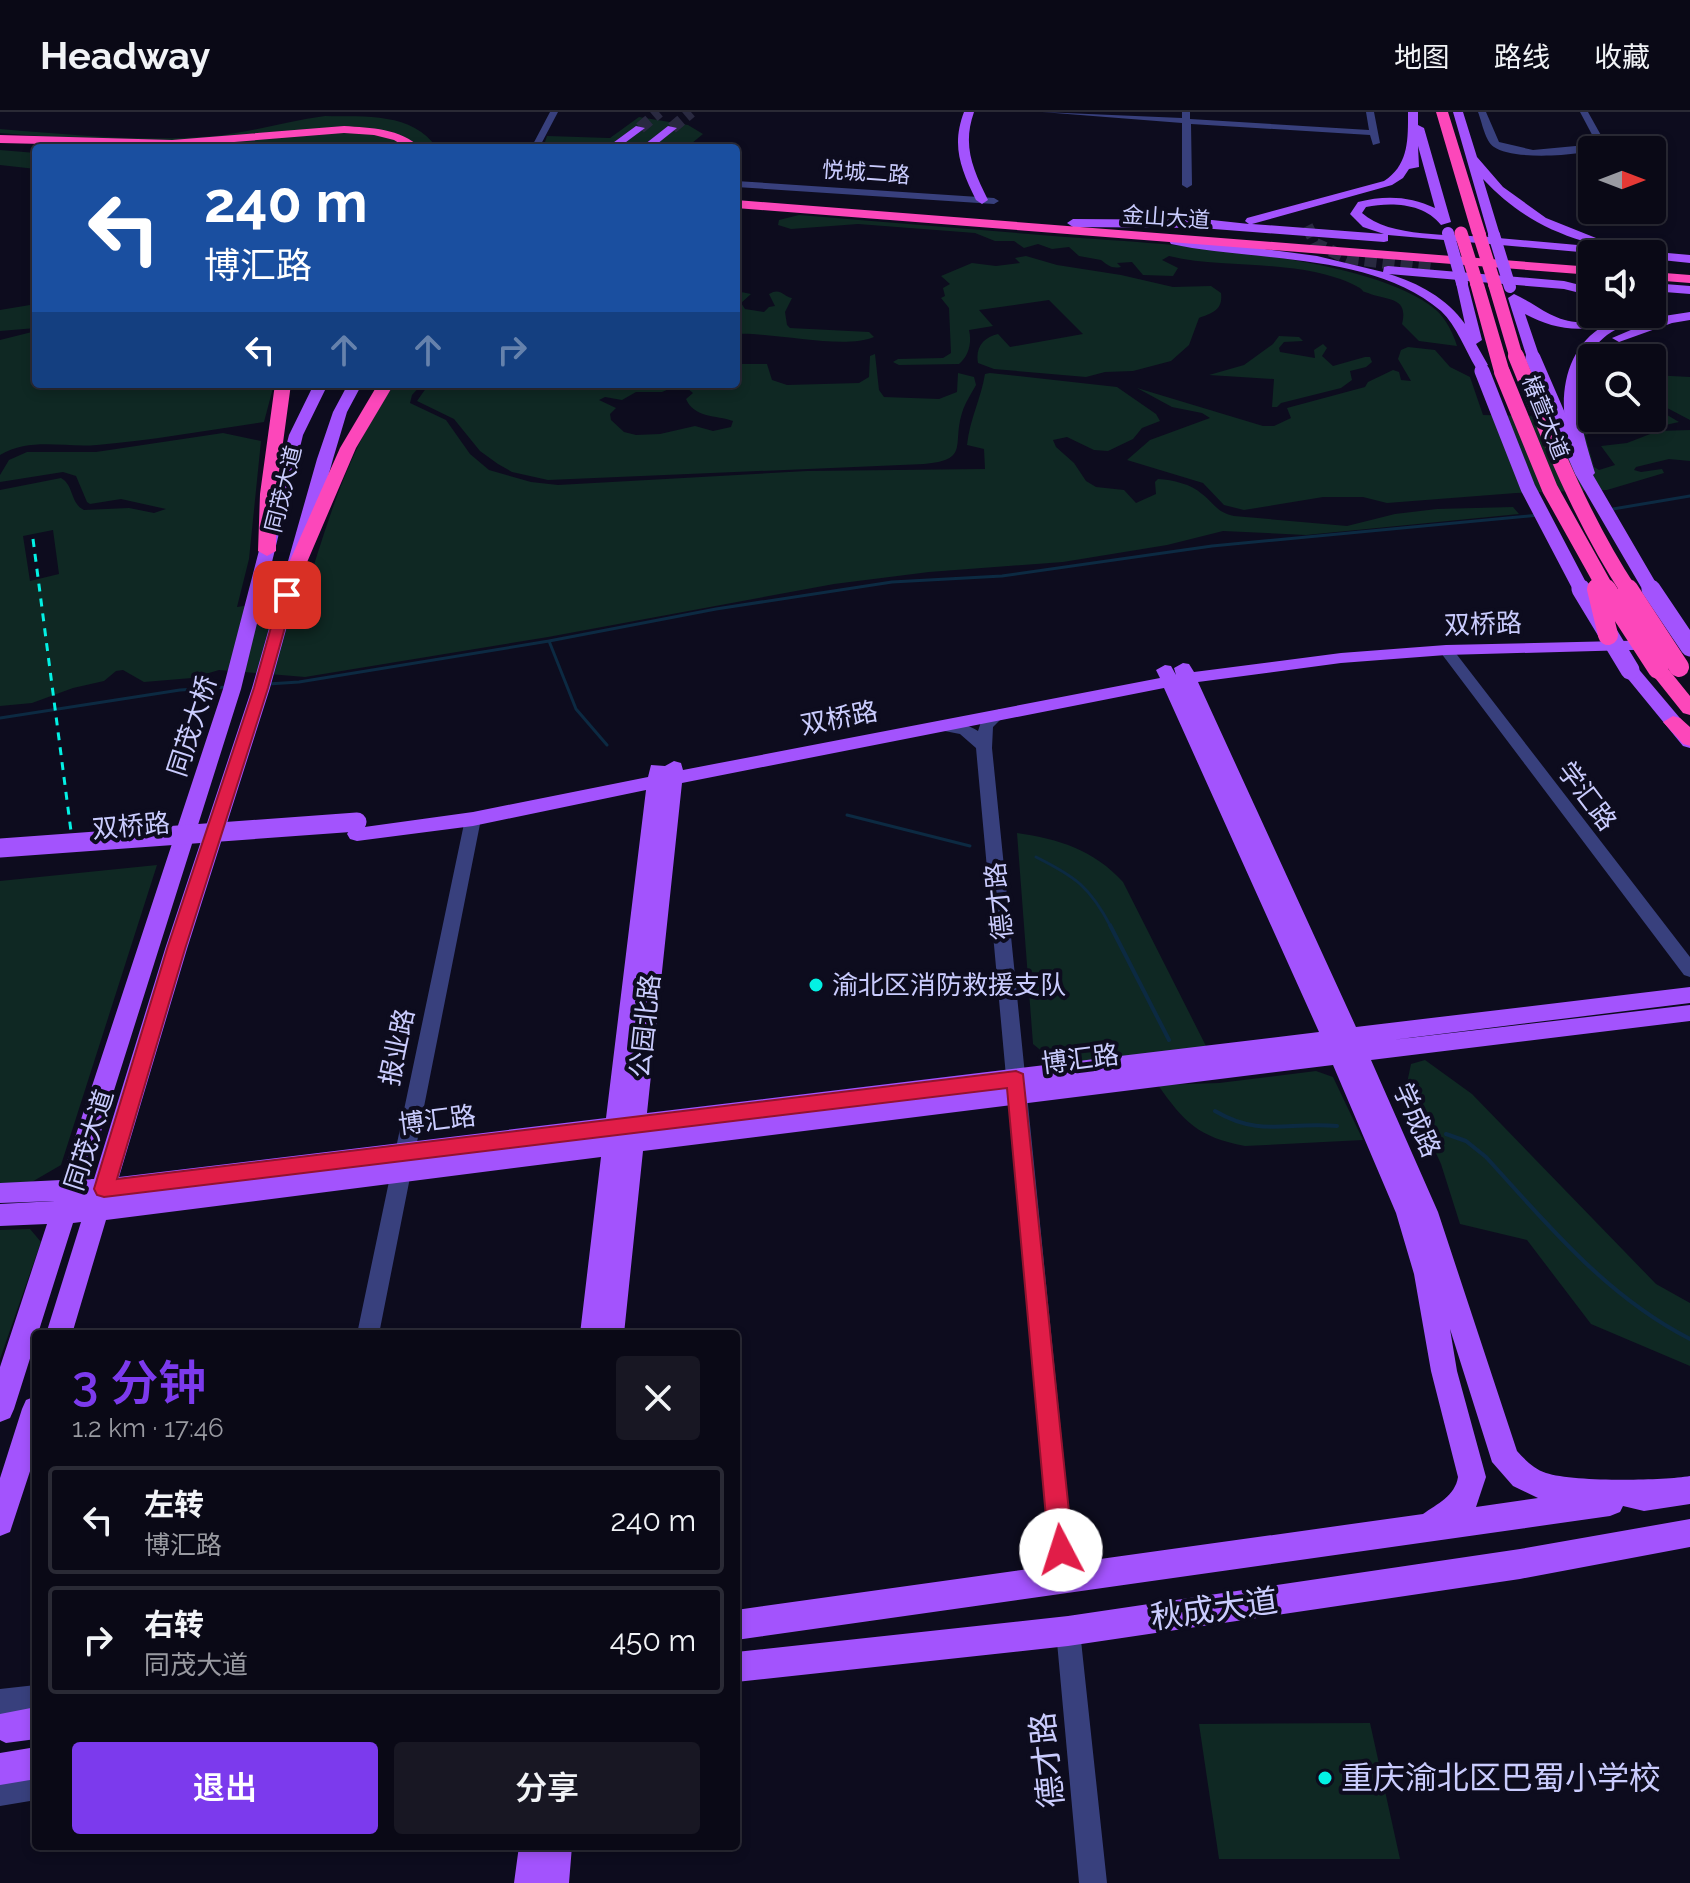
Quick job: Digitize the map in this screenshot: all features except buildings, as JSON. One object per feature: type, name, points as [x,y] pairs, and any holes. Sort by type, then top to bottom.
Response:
[{"type":"highway","name":"椿萱大道","points":[[1427,112],[1455,233],[1517,417],[1591,565],[1658,669],[1690,709]]},
{"type":"highway","name":"椿萱大道","points":[[1442,112],[1479,234],[1507,291],[1525,357],[1562,467],[1611,564],[1685,673]]},
{"type":"highway","points":[[48,142],[189,143],[346,123],[393,130],[412,144]]},
{"type":"highway","points":[[287,144],[298,134],[343,127],[385,133],[401,144]]},
{"type":"highway","points":[[0,139],[73,144]]},
{"type":"highway","points":[[0,147],[32,150]]},
{"type":"highway","name":"金山大道","points":[[740,196],[1578,261]]},
{"type":"highway","name":"金山大道","points":[[740,204],[1578,270]]},
{"type":"highway","points":[[1666,268],[1690,270]]},
{"type":"highway","points":[[1666,277],[1690,279]]},
{"type":"highway","points":[[267,551],[268,494],[282,388]]},
{"type":"highway","points":[[293,574],[348,448],[384,388]]},
{"type":"highway","points":[[1611,564],[1687,639]]},
{"type":"highway","points":[[1591,565],[1608,635]]},
{"type":"highway","points":[[1673,722],[1690,741]]},
{"type":"main road","points":[[958,112],[949,146],[983,200]]},
{"type":"main road","points":[[969,112],[960,133],[960,147],[983,200]]},
{"type":"main road","points":[[1307,226],[1316,210],[1399,185],[1409,177],[1413,168],[1413,112]]},
{"type":"main road","points":[[1413,112],[1444,219]]},
{"type":"main road","points":[[1458,112],[1525,357],[1634,565],[1687,639]]},
{"type":"main road","points":[[617,144],[640,128]]},
{"type":"main road","points":[[650,144],[672,128]]},
{"type":"main road","points":[[1073,223],[1201,224],[1254,221],[1374,188],[1399,176],[1412,152]]},
{"type":"main road","points":[[1471,157],[1501,194],[1524,211],[1549,225],[1598,240]]},
{"type":"main road","points":[[1455,233],[1444,219],[1429,208],[1406,201],[1380,200],[1362,204],[1356,214],[1367,224],[1389,232],[1578,248]]},
{"type":"main road","points":[[1201,224],[1578,253]]},
{"type":"main road","points":[[1154,238],[1448,277],[1578,288]]},
{"type":"main road","points":[[1666,256],[1690,259]]},
{"type":"main road","points":[[1311,260],[1389,278],[1434,299],[1461,327],[1482,368],[1517,469],[1566,566],[1630,670],[1673,722]]},
{"type":"main road","points":[[1434,269],[1578,281]]},
{"type":"main road","points":[[1470,283],[1482,368]]},
{"type":"main road","points":[[1666,291],[1690,290]]},
{"type":"main road","points":[[1507,291],[1551,321],[1578,326]]},
{"type":"main road","points":[[1607,344],[1669,319],[1690,316]]},
{"type":"main road","points":[[1596,344],[1603,332],[1611,328]]},
{"type":"main road","points":[[1578,379],[1570,395],[1572,422],[1591,486]]},
{"type":"main road","name":"同茂大道","points":[[255,597],[296,435],[319,388]]},
{"type":"main road","name":"同茂大道","points":[[287,595],[332,434],[353,388]]},
{"type":"main road","name":"同茂大桥","points":[[203,868],[287,595]]},
{"type":"main road","name":"同茂大桥","points":[[173,869],[232,689],[255,597]]},
{"type":"main road","name":"双桥路","points":[[0,848],[357,828],[592,788],[824,741],[1334,646],[1436,638],[1687,639]]},
{"type":"main road","name":"双桥路","points":[[824,741],[938,726],[1176,674],[1446,650],[1687,639]]},
{"type":"main road","name":"学成路","points":[[1176,674],[1345,1046],[1426,1212],[1502,1453],[1512,1468],[1538,1485],[1553,1489],[1659,1494]]},
{"type":"main road","name":"公园北路","points":[[594,1330],[624,1136],[665,773]]},
{"type":"main road","name":"双桥路","points":[[0,862],[473,819],[592,788]]},
{"type":"main road","name":"同茂大道","points":[[60,1330],[203,868]]},
{"type":"main road","name":"同茂大道","points":[[0,1409],[69,1202],[173,869]]},
{"type":"main road","name":"博汇路","points":[[0,1215],[69,1202],[1345,1046],[1690,995]]},
{"type":"main road","name":"博汇路","points":[[1345,1046],[1690,1013]]},
{"type":"main road","name":"学成路","points":[[1345,1046],[1427,1274],[1444,1371],[1472,1477],[1472,1490],[1464,1502],[1427,1528]]},
{"type":"main road","name":"公园北路","points":[[611,1330],[624,1136]]},
{"type":"main road","name":"博汇路","points":[[0,1193],[69,1202]]},
{"type":"main road","points":[[0,1522],[32,1422]]},
{"type":"main road","name":"秋成大道","points":[[740,1624],[1690,1490]]},
{"type":"main road","name":"秋成大道","points":[[740,1667],[1068,1631],[1520,1564],[1690,1533]]},
{"type":"main road","points":[[0,1769],[32,1764]]},
{"type":"main road","points":[[531,1883],[535,1850]]},
{"type":"main road","points":[[552,1883],[556,1850]]},
{"type":"street","points":[[537,144],[554,112]]},
{"type":"street","points":[[1046,112],[1186,117]]},
{"type":"street","points":[[1112,112],[1375,135],[1370,112]]},
{"type":"street","points":[[1482,112],[1495,144],[1524,152],[1603,146],[1584,112]]},
{"type":"street","points":[[1186,117],[1187,185]]},
{"type":"street","name":"悦城二路","points":[[740,184],[983,200]]},
{"type":"street","name":"学汇路","points":[[1446,650],[1690,970]]},
{"type":"street","name":"德才路","points":[[999,714],[986,725],[984,748],[1064,1580]]},
{"type":"street","points":[[938,726],[968,730],[984,748]]},
{"type":"street","name":"报业路","points":[[369,1330],[473,819]]},
{"type":"street","name":"德才路","points":[[1068,1631],[1093,1883]]},
{"type":"street","points":[[0,1793],[32,1788]]},
{"type":"green space","points":[[325,116],[372,117],[415,128],[434,144],[141,144],[0,133],[0,129],[108,137],[188,138],[229,134]]},
{"type":"green space","points":[[639,117],[688,125],[703,134],[691,144],[544,144],[547,136],[610,138]]},
{"type":"green space","points":[[0,150],[32,153],[32,169],[0,165]]},
{"type":"green space","points":[[799,215],[1196,247],[1309,263],[1404,290],[1440,314],[1457,346],[1419,341],[1402,324],[1402,308],[1395,301],[1363,292],[1340,279],[1310,271],[1169,256],[1162,260],[1178,268],[1173,276],[1143,275],[1132,262],[1117,263],[1121,267],[1115,267],[1101,260],[1079,256],[1069,247],[1052,249],[1038,244],[1024,248],[1014,241],[995,241],[975,233],[858,224],[791,229],[778,225],[779,220]]},
{"type":"green space","points":[[1026,256],[1057,265],[1173,287],[1211,286],[1221,293],[1219,307],[1199,318],[1189,345],[1171,361],[1133,371],[1105,372],[1086,377],[994,369],[978,363],[982,344],[998,334],[1010,347],[1083,334],[1049,300],[979,310],[993,326],[969,330],[969,348],[959,364],[899,365],[893,362],[898,359],[943,358],[951,353],[949,308],[941,298],[945,296],[943,288],[950,284],[941,276],[972,263],[996,266],[1020,263],[1015,258]]},
{"type":"green space","points":[[740,292],[751,294],[741,303],[745,309],[764,312],[775,306],[769,294],[773,292],[792,298],[785,312],[790,328],[869,332],[874,337],[845,342],[740,334]]},
{"type":"green space","points":[[32,305],[32,328],[0,331],[0,310]]},
{"type":"green space","points":[[32,332],[32,388],[273,388],[264,422],[97,445],[24,446],[0,455],[0,340]]},
{"type":"green space","points":[[1279,336],[1299,337],[1303,341],[1284,342],[1279,348],[1280,352],[1315,358],[1314,350],[1323,344],[1327,348],[1322,356],[1333,366],[1365,357],[1370,357],[1372,362],[1350,371],[1352,380],[1341,388],[1281,403],[1277,407],[1272,407],[1274,379],[1209,375],[1244,365]]},
{"type":"green space","points":[[1408,347],[1435,350],[1450,367],[1470,377],[1483,415],[1578,417],[1578,432],[1595,432],[1585,435],[1594,467],[1599,470],[1615,465],[1601,446],[1627,443],[1666,431],[1690,430],[1690,461],[1669,459],[1636,467],[1634,470],[1641,472],[1662,469],[1664,473],[1607,490],[1387,503],[1363,497],[1323,497],[1244,510],[1224,505],[1203,483],[1127,460],[1150,440],[1210,418],[1202,413],[1172,407],[1137,388],[1263,426],[1274,426],[1291,418],[1287,408],[1365,387],[1368,382],[1393,370],[1399,372],[1401,380],[1411,381],[1398,359],[1401,350]]},
{"type":"green space","points":[[875,354],[879,390],[884,397],[939,399],[957,392],[958,373],[974,377],[976,385],[962,413],[954,455],[924,464],[548,480],[512,472],[498,464],[480,451],[454,419],[417,401],[426,388],[669,388],[662,392],[636,392],[622,400],[605,397],[599,400],[616,408],[610,414],[611,420],[624,432],[660,434],[695,426],[713,431],[731,427],[733,421],[694,410],[686,399],[693,393],[687,388],[740,388],[740,364],[767,364],[772,380],[787,385],[859,383],[869,377],[870,356]]},
{"type":"green space","points":[[990,373],[1117,387],[1156,414],[1160,421],[1142,428],[1133,439],[1108,451],[1094,450],[1067,437],[1053,440],[1086,481],[1096,487],[1124,490],[1136,503],[1156,494],[1155,482],[1158,479],[1193,488],[1219,510],[1234,516],[1347,526],[1395,514],[1437,509],[1513,507],[1519,514],[1306,535],[1223,531],[1167,545],[1063,562],[929,572],[834,584],[548,637],[305,677],[219,670],[192,678],[144,682],[123,670],[116,671],[104,681],[32,703],[0,706],[0,490],[61,478],[68,485],[76,503],[84,510],[129,508],[154,513],[166,509],[121,499],[90,504],[76,476],[63,472],[0,482],[0,475],[9,460],[27,452],[96,452],[223,433],[261,441],[249,559],[237,607],[304,597],[352,459],[392,388],[418,388],[410,403],[446,420],[470,454],[489,470],[531,482],[558,485],[807,471],[985,469],[984,449],[967,445],[985,374]],"holes":[[[53,530],[59,574],[30,581],[23,536]]]},
{"type":"green space","points":[[1666,376],[1690,377],[1690,420],[1666,407]]},
{"type":"green space","points":[[1666,414],[1679,422],[1666,425]]},
{"type":"green space","points":[[1017,833],[1047,839],[1088,854],[1123,882],[1207,1048],[1060,1066],[1033,1044]]},
{"type":"green space","points":[[157,865],[61,1165],[30,1183],[0,1184],[0,881]]},
{"type":"green space","points":[[1425,1060],[1472,1094],[1656,1284],[1690,1303],[1690,1366],[1591,1324],[1527,1240],[1460,1224],[1441,1164],[1406,1088],[1411,1064]]},
{"type":"green space","points":[[1316,1071],[1333,1077],[1363,1140],[1245,1146],[1229,1142],[1194,1126],[1158,1085],[1219,1083]]},
{"type":"green space","points":[[30,1229],[41,1242],[0,1359],[0,1230]]},
{"type":"green space","points":[[1370,1723],[1400,1859],[1219,1859],[1199,1724]]},
{"type":"waterway","points":[[1607,510],[1690,496]]},
{"type":"waterway","points":[[549,641],[716,609],[892,582],[1002,576],[1212,546],[1539,515]]},
{"type":"waterway","points":[[268,684],[299,682],[549,641]]},
{"type":"waterway","points":[[549,641],[576,709],[607,745]]},
{"type":"waterway","points":[[0,718],[180,690],[227,687]]},
{"type":"waterway","points":[[847,815],[970,846]]},
{"type":"waterway","points":[[1036,857],[1081,884],[1111,927]]},
{"type":"waterway","points":[[1110,925],[1169,1040]]},
{"type":"waterway","points":[[1215,1111],[1231,1119],[1261,1126],[1337,1126]]},
{"type":"waterway","points":[[1446,1134],[1466,1141],[1486,1157],[1556,1234],[1605,1281],[1660,1322],[1690,1339]]},
{"type":"tunnel","points":[[640,128],[659,112]]},
{"type":"tunnel","points":[[672,128],[691,112]]},
{"type":"tunnel","points":[[1307,226],[1316,244],[1347,258],[1434,269]]},
{"type":"railway","points":[[33,539],[72,839]]},
{"type":"place","name":"渝北区消防救援支队","points":[[816,985]]},
{"type":"place","name":"重庆渝北区巴蜀小学校","points":[[1325,1778]]},
{"type":"route","points":[[287,595],[261,688],[176,949],[104,1189],[1016,1079],[1061,1550]]}]
